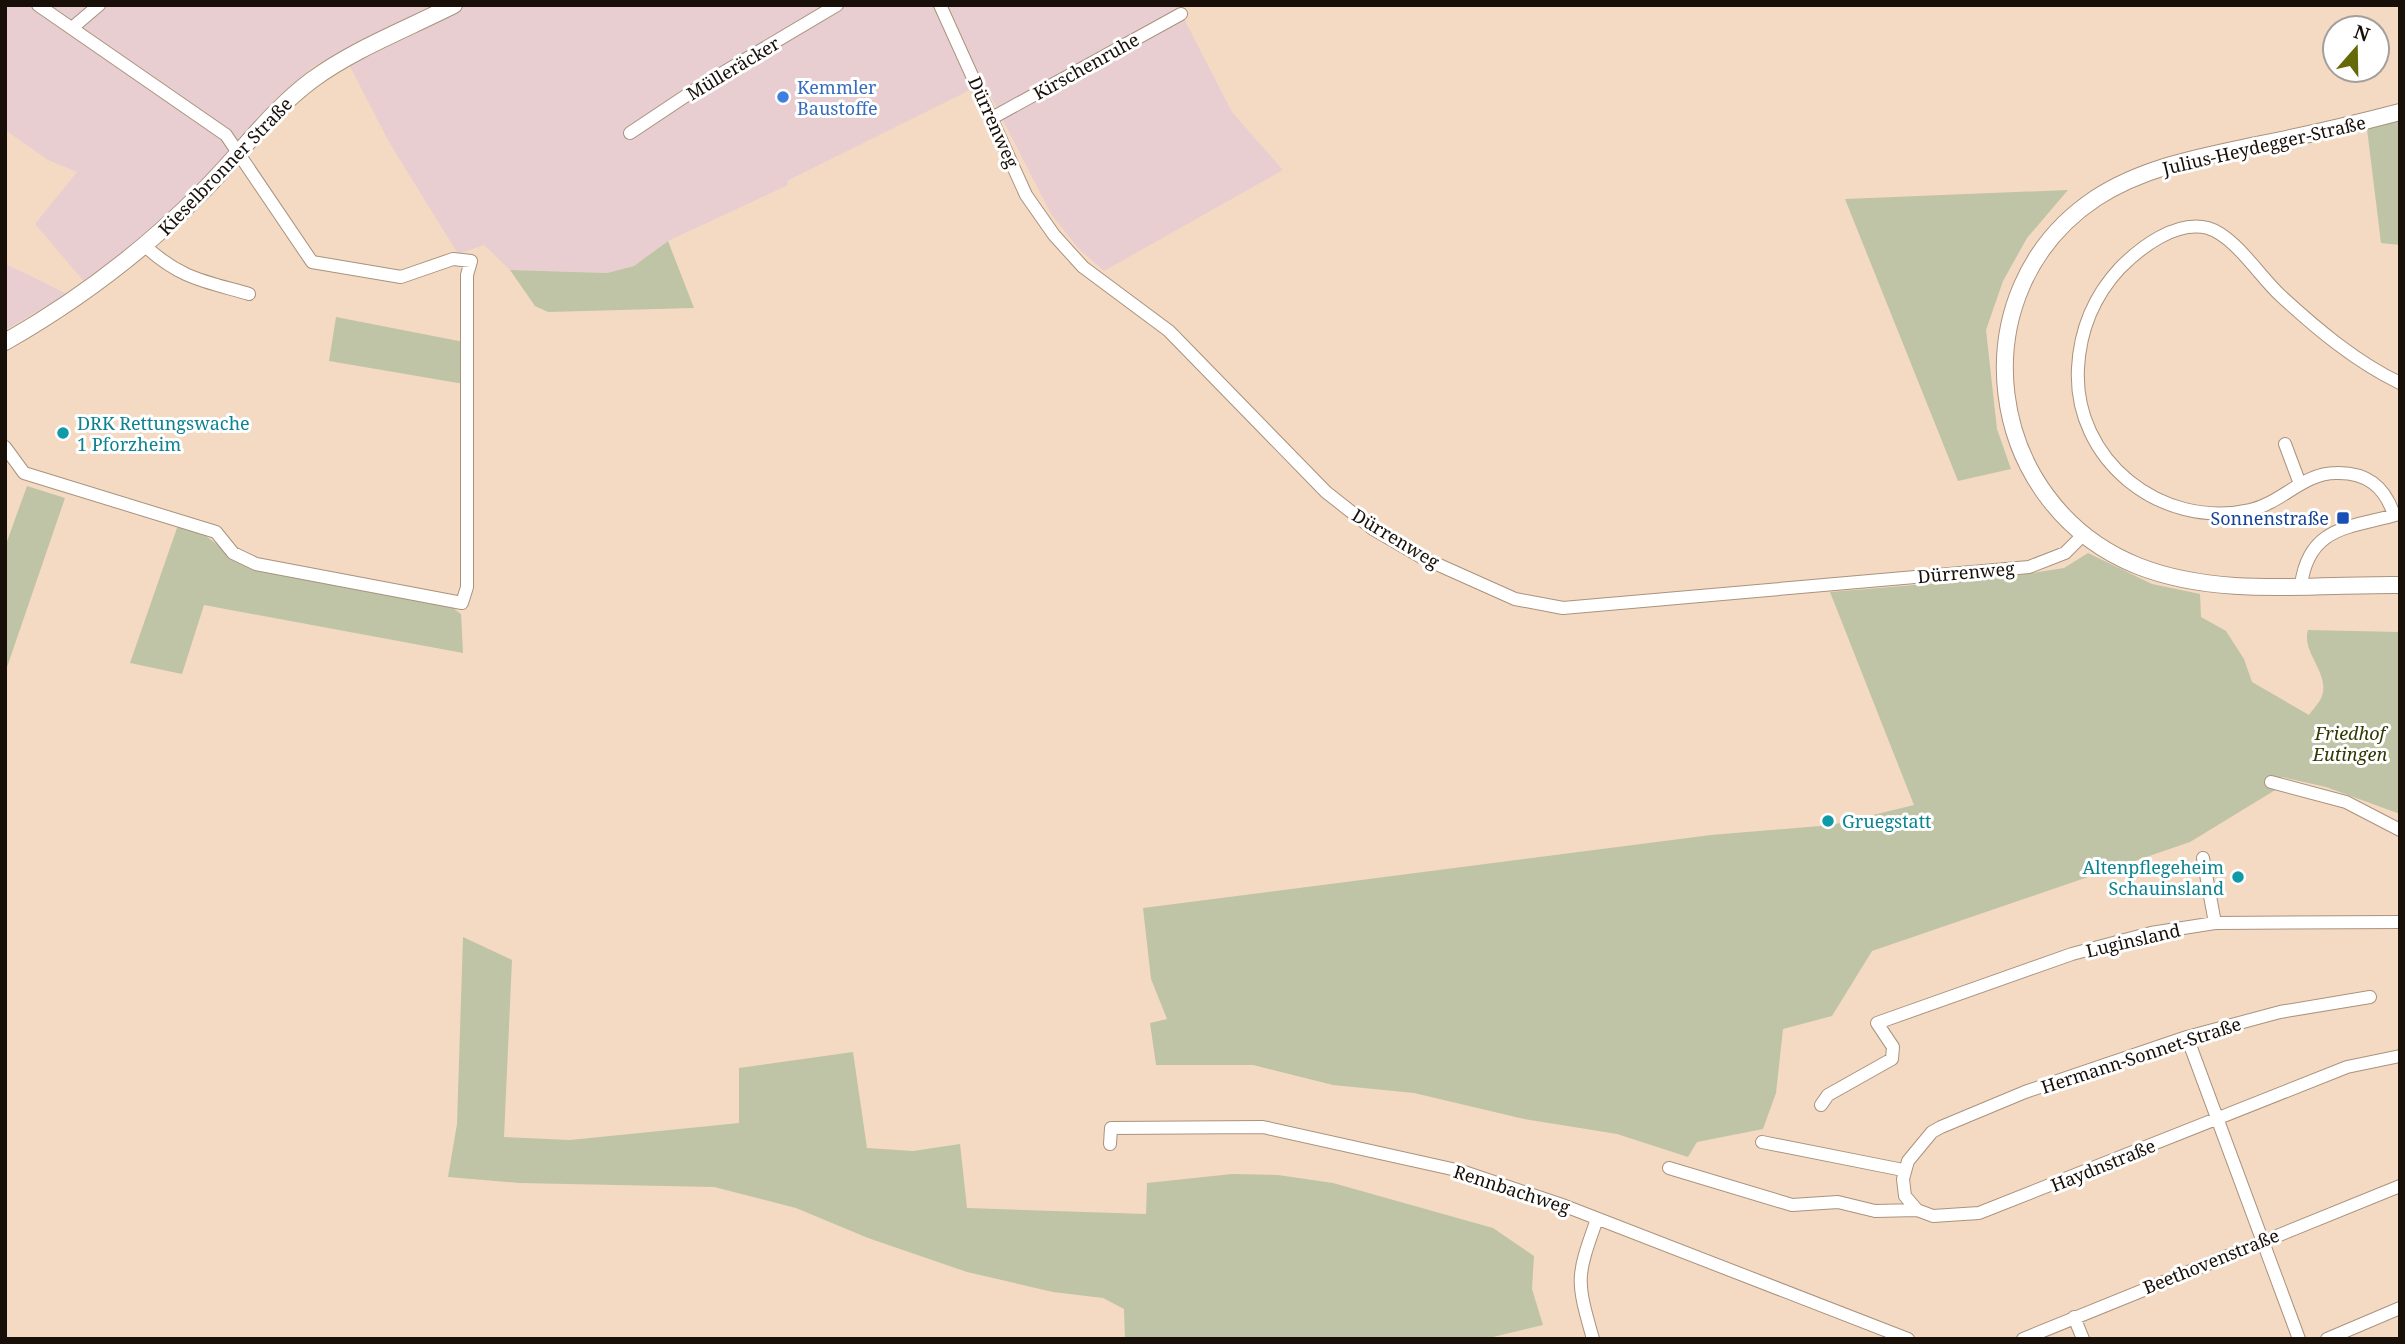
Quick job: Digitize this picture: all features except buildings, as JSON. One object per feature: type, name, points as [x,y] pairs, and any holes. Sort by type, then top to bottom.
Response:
[{"type":"street","points":[[5,447],[24,473],[216,533],[233,553],[256,564],[463,603],[467,587],[467,275],[471,261],[453,260],[401,277],[312,262],[226,135],[38,5]]},
{"type":"street","points":[[72,28],[99,5]]},
{"type":"street","name":"Kieselbronner Straße","points":[[5,342],[78,296],[145,246],[289,99],[312,80],[341,61],[454,5]]},
{"type":"street","name":"Mülleräcker","points":[[631,133],[699,87],[837,5]]},
{"type":"street","name":"Dürrenweg","points":[[940,5],[1027,195],[1055,236],[1102,283],[1168,331],[1326,492],[1373,528],[1421,557],[1515,599],[1563,608],[2029,567],[2065,553],[2084,534]]},
{"type":"street","name":"Kirschenruhe","points":[[992,118],[1181,14]]},
{"type":"street","name":"Julius-Heydegger-Straße","points":[[2400,112],[2152,171],[2095,199],[2053,237],[2039,257],[2017,305],[2008,333],[2005,389],[2017,446],[2027,467],[2042,490],[2084,534],[2112,554],[2168,576],[2201,582],[2301,586],[2400,584]]},
{"type":"street","points":[[2301,586],[2307,557],[2322,539],[2344,528],[2397,514],[2390,500],[2378,485],[2367,478],[2334,473],[2317,475],[2263,507],[2227,514],[2203,513],[2157,500],[2138,489],[2105,459],[2093,441],[2080,399],[2079,355],[2088,317],[2097,298],[2128,260],[2152,242],[2178,230],[2196,227],[2219,233],[2311,323],[2348,352],[2400,383]]},
{"type":"street","points":[[145,246],[169,268],[249,294]]},
{"type":"street","points":[[2285,443],[2300,484]]},
{"type":"street","points":[[2271,782],[2346,802],[2400,830]]},
{"type":"street","points":[[2203,858],[2215,923]]},
{"type":"street","name":"Luginsland","points":[[1821,1105],[1828,1095],[1892,1059],[1893,1047],[1877,1023],[2072,954],[2151,933],[2215,923],[2400,922]]},
{"type":"street","name":"Hermann-Sonnet-Straße","points":[[1903,1170],[1932,1132],[2025,1092],[2187,1037],[2280,1012],[2370,997]]},
{"type":"street","points":[[2187,1037],[2300,1339]]},
{"type":"street","name":"Haydnstraße","points":[[1669,1168],[1792,1205],[1838,1202],[1875,1211],[1917,1210],[1933,1216],[1979,1213],[2347,1067],[2400,1056]]},
{"type":"street","name":"Rennbachweg","points":[[1110,1144],[1111,1129],[1264,1128],[1461,1171],[1597,1219],[1908,1339]]},
{"type":"street","points":[[1762,1142],[1903,1170],[1905,1196],[1917,1210]]},
{"type":"street","name":"Beethovenstraße","points":[[2023,1339],[2261,1240],[2400,1186]]},
{"type":"street","points":[[1593,1339],[1579,1280],[1580,1267],[1597,1219]]},
{"type":"street","points":[[2327,1339],[2400,1308]]},
{"type":"street","points":[[2074,1317],[2083,1339]]},
{"type":"shaded area","points":[[5,5],[1177,5],[1232,112],[1283,170],[1104,271],[1078,248],[1051,214],[984,83],[787,181],[788,185],[668,241],[634,266],[607,273],[510,270],[484,245],[458,254],[389,142],[343,53],[314,66],[276,98],[197,188],[137,245],[86,284],[35,224],[77,172],[48,160],[5,130]]},
{"type":"shaded area","points":[[5,264],[31,276],[67,294],[5,330]]},
{"type":"green space","points":[[2400,112],[2400,245],[2381,243],[2366,121]]},
{"type":"green space","points":[[2068,190],[2027,238],[2003,281],[1986,330],[1997,429],[2011,469],[1958,481],[1845,199]]},
{"type":"green space","points":[[668,241],[694,308],[548,312],[535,306],[510,270],[607,273],[634,266]]},
{"type":"green space","points":[[336,317],[464,342],[464,384],[329,361]]},
{"type":"green space","points":[[27,486],[65,498],[5,673],[5,547]]},
{"type":"green space","points":[[178,525],[202,533],[230,554],[445,602],[461,614],[463,653],[204,605],[182,674],[130,663]]},
{"type":"green space","name":"Friedhof Eutingen","points":[[2088,553],[2152,584],[2200,594],[2201,617],[2226,631],[2244,659],[2252,682],[2309,715],[2321,698],[2323,687],[2308,646],[2308,630],[2400,632],[2400,814],[2326,787],[2282,777],[2277,789],[2190,842],[1872,951],[1832,1016],[1783,1029],[1776,1093],[1763,1129],[1697,1142],[1688,1157],[1617,1134],[1524,1119],[1414,1093],[1333,1085],[1253,1065],[1156,1065],[1150,1023],[1167,1019],[1151,979],[1143,908],[1711,835],[1832,825],[1914,805],[1830,592],[1999,578],[2064,568]]},
{"type":"green space","points":[[463,937],[512,960],[504,1137],[570,1140],[739,1123],[739,1068],[853,1052],[867,1148],[913,1151],[960,1144],[967,1208],[1146,1214],[1147,1183],[1232,1174],[1278,1175],[1333,1183],[1493,1228],[1534,1256],[1532,1289],[1543,1325],[1485,1339],[1125,1339],[1124,1309],[1103,1298],[1053,1292],[967,1272],[868,1238],[796,1208],[714,1187],[519,1183],[448,1177],[457,1124]]},
{"type":"place","name":"Kemmler Baustoffe","points":[[783,97]]},
{"type":"place","name":"DRK Rettungswache 1 Pforzheim","points":[[63,433]]},
{"type":"place","name":"Sonnenstraße","points":[[2343,518]]},
{"type":"place","name":"Gruegstatt","points":[[1828,821]]},
{"type":"place","name":"Altenpflegeheim Schauinsland","points":[[2238,877]]}]
